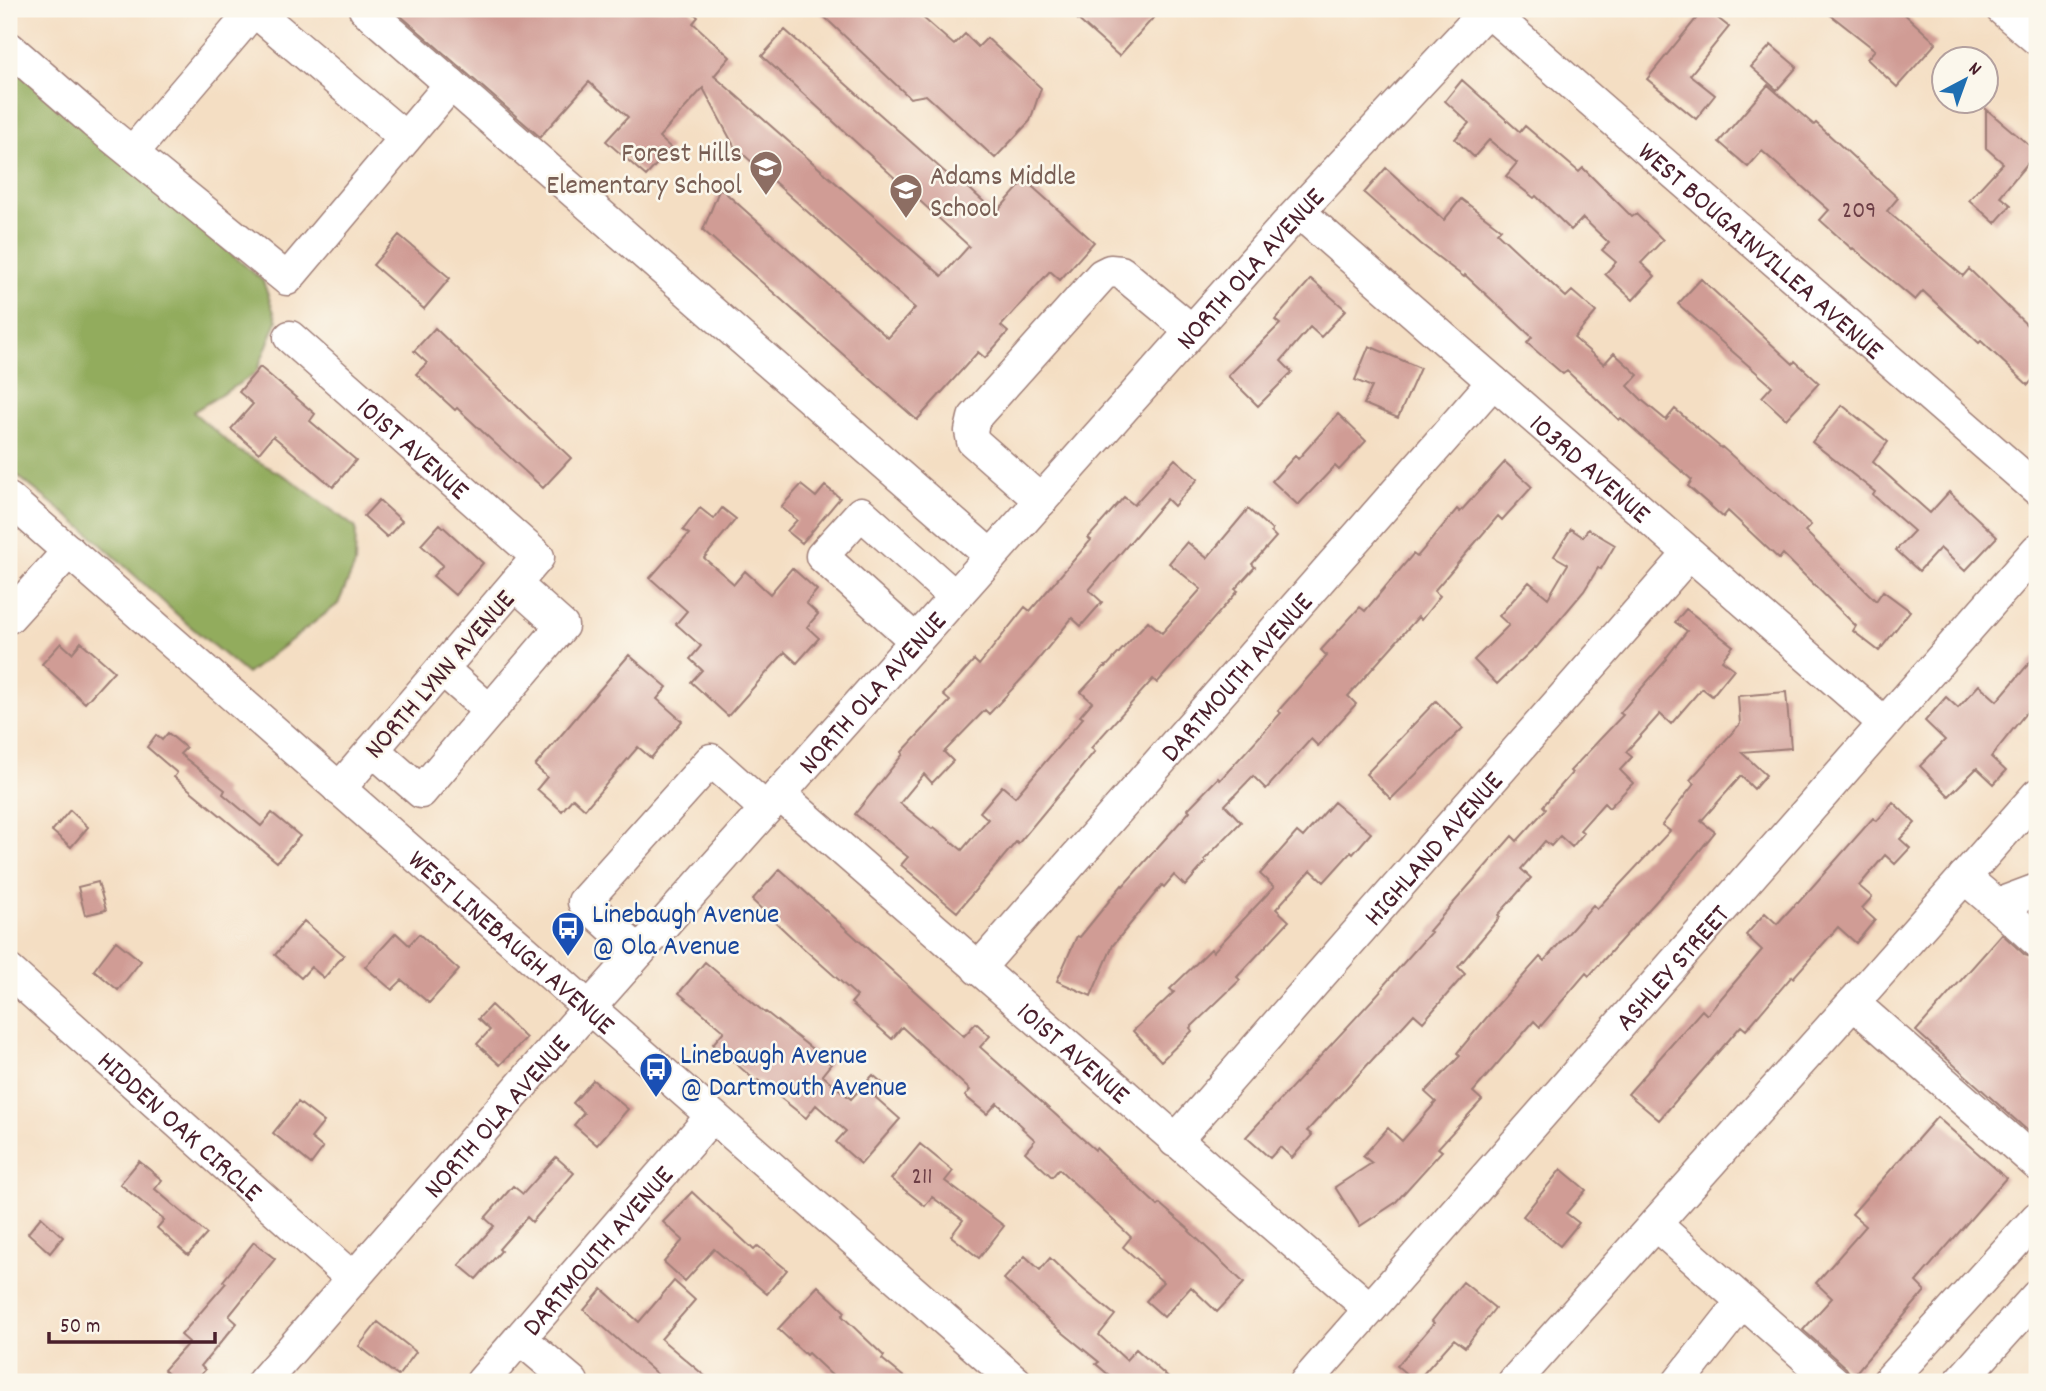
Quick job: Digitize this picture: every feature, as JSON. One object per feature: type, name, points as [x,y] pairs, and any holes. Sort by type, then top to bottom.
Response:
[{"type":"street","points":[[365,9],[991,556]]},
{"type":"street","name":"NORTH OLA AVENUE","points":[[263,1382],[589,1008],[991,556],[1299,212],[1487,9]]},
{"type":"street","name":"WEST BOUGAINVILLEA AVENUE","points":[[1487,9],[2037,489]]},
{"type":"street","points":[[2002,9],[2037,39]]},
{"type":"street","points":[[133,152],[254,10],[405,138]]},
{"type":"street","points":[[9,48],[287,279],[451,84]]},
{"type":"street","name":"103RD AVENUE","points":[[1299,212],[1884,723]]},
{"type":"street","points":[[1041,501],[973,441],[971,431],[974,418],[1102,275],[1110,271],[1121,272],[1192,331]]},
{"type":"street","name":"101ST AVENUE","points":[[290,337],[538,557]]},
{"type":"street","name":"DARTMOUTH AVENUE","points":[[978,969],[1493,382]]},
{"type":"street","name":"WEST LINEBAUGH AVENUE","points":[[9,499],[1016,1382]]},
{"type":"street","points":[[916,641],[822,556],[862,513],[955,597]]},
{"type":"street","name":"ASHLEY STREET","points":[[1306,1382],[2037,550]]},
{"type":"street","points":[[9,617],[69,551]]},
{"type":"street","name":"HIGHLAND AVENUE","points":[[1175,1140],[1689,554]]},
{"type":"street","name":"NORTH LYNN AVENUE","points":[[339,789],[538,557]]},
{"type":"street","points":[[373,750],[421,792],[562,626],[515,584]]},
{"type":"street","points":[[442,669],[489,711]]},
{"type":"street","name":"101ST AVENUE","points":[[639,952],[584,902],[710,760],[772,802],[978,969],[1370,1309]]},
{"type":"street","points":[[1514,1382],[2037,795]]},
{"type":"street","points":[[1965,877],[2037,941]]},
{"type":"street","points":[[1997,905],[2037,890]]},
{"type":"street","name":"HIDDEN OAK CIRCLE","points":[[9,971],[353,1279]]},
{"type":"street","points":[[1853,1003],[2037,1164]]},
{"type":"street","name":"DARTMOUTH AVENUE","points":[[482,1382],[712,1116]]},
{"type":"street","points":[[1888,1382],[2037,1218]]},
{"type":"street","points":[[1655,1224],[1834,1382]]},
{"type":"street","points":[[1960,1382],[2037,1296]]},
{"type":"street","points":[[1679,1382],[1742,1302]]},
{"type":"street","points":[[521,1339],[572,1382]]},
{"type":"green space","points":[[9,63],[263,281],[277,321],[256,373],[193,412],[237,450],[290,479],[356,528],[355,565],[338,604],[247,674],[184,621],[89,533],[9,469]]},
{"type":"building","points":[[393,9],[689,9],[698,17],[693,23],[730,57],[714,76],[942,276],[969,246],[762,56],[785,30],[956,182],[959,179],[996,213],[1025,180],[1094,242],[1060,280],[1050,271],[1001,326],[1008,332],[985,358],[978,352],[917,420],[703,230],[720,188],[888,338],[915,308],[734,146],[703,88],[659,137],[671,148],[646,176],[606,141],[628,117],[589,82],[540,137]]},
{"type":"building","points":[[816,9],[913,9],[954,45],[965,34],[978,47],[987,38],[1041,88],[1030,121],[995,158],[926,95],[910,98]]},
{"type":"building","points":[[1066,9],[1145,9],[1154,17],[1119,56]]},
{"type":"building","points":[[1704,9],[1729,27],[1690,75],[1715,95],[1696,119],[1647,79]]},
{"type":"building","points":[[1823,9],[1899,9],[1936,43],[1930,46],[1930,50],[1897,87],[1867,59],[1875,50]]},
{"type":"building","points":[[1771,45],[1797,67],[1777,90],[1751,67]]},
{"type":"building","points":[[1462,80],[1520,132],[1525,126],[1579,172],[1583,168],[1632,217],[1636,214],[1663,240],[1641,263],[1655,276],[1633,300],[1605,274],[1616,262],[1602,250],[1609,243],[1583,218],[1571,230],[1536,196],[1534,198],[1506,176],[1517,163],[1489,140],[1474,157],[1455,139],[1469,123],[1445,101]]},
{"type":"building","points":[[1768,85],[1814,125],[1816,123],[1898,198],[1887,211],[1963,276],[1969,269],[2037,335],[2037,375],[2028,385],[1923,291],[1915,300],[1852,249],[1820,220],[1829,210],[1762,151],[1748,167],[1719,142]]},
{"type":"building","points":[[1986,116],[1994,116],[2037,152],[2000,196],[2011,205],[1995,223],[1969,200],[2003,163],[1986,148]]},
{"type":"building","points":[[1386,168],[1444,220],[1461,199],[1501,229],[1497,233],[1566,297],[1572,291],[1596,312],[1574,338],[1604,364],[1614,353],[1638,375],[1628,386],[1643,401],[1666,420],[1675,409],[1775,492],[1811,525],[1805,531],[1876,601],[1883,591],[1910,611],[1879,651],[1853,631],[1856,626],[1783,554],[1779,559],[1728,511],[1723,517],[1688,486],[1692,480],[1621,418],[1619,420],[1567,371],[1563,374],[1527,343],[1532,337],[1465,275],[1464,277],[1421,244],[1364,193]]},
{"type":"building","points":[[399,235],[450,278],[424,309],[373,265]]},
{"type":"building","points":[[1311,279],[1346,310],[1321,337],[1310,327],[1281,361],[1292,372],[1258,406],[1228,376],[1280,324],[1275,320]]},
{"type":"building","points":[[1701,279],[1793,364],[1795,361],[1819,383],[1786,419],[1762,397],[1772,386],[1678,304]]},
{"type":"building","points":[[435,328],[571,458],[543,488],[416,374],[427,363],[414,351]]},
{"type":"building","points":[[1369,346],[1420,368],[1398,418],[1364,404],[1372,387],[1355,380]]},
{"type":"building","points":[[260,367],[315,414],[310,421],[356,460],[333,487],[273,436],[259,453],[231,429],[253,404],[239,392]]},
{"type":"building","points":[[1842,405],[1888,442],[1873,462],[1930,513],[1949,492],[1997,537],[1965,571],[1940,548],[1919,571],[1896,550],[1914,531],[1873,495],[1875,492],[1812,442]]},
{"type":"building","points":[[1338,414],[1366,441],[1339,470],[1335,466],[1298,505],[1272,481],[1295,456],[1298,459]]},
{"type":"building","points":[[1175,459],[1198,479],[1174,506],[1167,499],[1089,590],[1102,602],[1081,626],[1072,618],[989,714],[985,710],[944,752],[953,761],[932,783],[924,774],[900,803],[932,829],[934,827],[962,850],[988,819],[980,812],[1002,786],[1015,797],[1083,718],[1080,716],[1092,702],[1081,692],[1148,621],[1162,633],[1201,589],[1169,563],[1187,542],[1207,558],[1248,509],[1272,530],[1276,537],[1252,564],[1255,567],[1235,589],[1238,591],[1157,683],[1153,679],[1091,748],[1095,751],[957,912],[901,865],[908,857],[855,814],[902,752],[950,701],[943,695],[974,660],[979,665],[1025,607],[1030,611],[1124,497],[1134,505]]},
{"type":"building","points":[[1505,462],[1532,487],[1502,520],[1498,516],[1434,591],[1440,596],[1421,620],[1418,617],[1348,696],[1356,704],[1318,746],[1311,739],[1266,789],[1253,776],[1225,805],[1241,822],[1204,860],[1206,862],[1185,886],[1174,875],[1164,887],[1162,885],[1113,945],[1091,996],[1057,981],[1077,936],[1080,937],[1122,885],[1190,811],[1188,809],[1218,778],[1220,780],[1281,713],[1278,711],[1327,656],[1321,650],[1360,607],[1365,611],[1413,554],[1417,557],[1457,509],[1460,512]]},
{"type":"building","points":[[801,485],[816,497],[825,486],[840,498],[802,543],[787,531],[797,520],[781,507]]},
{"type":"building","points":[[379,500],[402,521],[387,537],[364,516]]},
{"type":"building","points":[[700,508],[714,519],[722,508],[736,519],[704,558],[734,584],[745,571],[770,594],[792,568],[817,590],[806,603],[818,614],[807,627],[819,638],[797,663],[785,652],[728,716],[691,682],[702,670],[690,659],[701,646],[676,624],[687,611],[650,578],[689,534],[683,530]]},
{"type":"building","points":[[440,524],[483,563],[455,595],[433,576],[443,565],[421,545]]},
{"type":"building","points":[[1571,529],[1583,537],[1588,529],[1615,545],[1601,569],[1598,568],[1584,591],[1536,648],[1497,684],[1474,660],[1509,625],[1499,616],[1529,582],[1548,598],[1568,564],[1554,556]]},
{"type":"building","points":[[1686,609],[1733,646],[1722,660],[1734,669],[1712,696],[1702,688],[1671,724],[1660,714],[1626,752],[1632,757],[1620,770],[1633,783],[1609,808],[1604,803],[1580,830],[1584,833],[1572,847],[1560,836],[1551,846],[1545,841],[1521,869],[1531,878],[1458,967],[1465,974],[1423,1022],[1414,1014],[1307,1131],[1312,1135],[1292,1158],[1280,1147],[1270,1158],[1246,1137],[1384,987],[1512,836],[1517,841],[1546,809],[1543,806],[1572,773],[1570,771],[1623,715],[1620,713],[1667,659],[1687,631],[1675,622]]},
{"type":"building","points":[[81,642],[114,671],[85,703],[42,664],[61,643],[72,653]]},
{"type":"building","points":[[2037,654],[2037,699],[1991,757],[2006,771],[1994,784],[1977,768],[1949,796],[1920,766],[1945,740],[1925,721],[1946,697],[1958,708],[1979,685],[1997,701]]},
{"type":"building","points":[[629,655],[667,687],[657,699],[682,721],[651,758],[638,747],[585,809],[573,798],[562,811],[537,789],[547,777],[535,766]]},
{"type":"building","points":[[1786,692],[1791,748],[1741,752],[1766,775],[1754,789],[1741,776],[1701,821],[1715,832],[1678,877],[1589,976],[1586,973],[1540,1027],[1534,1021],[1473,1092],[1482,1100],[1438,1148],[1442,1151],[1395,1203],[1360,1226],[1335,1187],[1372,1163],[1363,1156],[1388,1128],[1402,1141],[1436,1102],[1425,1092],[1460,1056],[1457,1053],[1493,1010],[1540,957],[1544,961],[1593,905],[1597,909],[1670,831],[1662,825],[1694,784],[1690,780],[1740,724],[1738,696]]},
{"type":"building","points":[[1436,701],[1463,728],[1391,799],[1366,774]]},
{"type":"building","points":[[168,733],[186,748],[180,754],[225,790],[223,794],[261,826],[272,813],[300,836],[277,862],[174,777],[177,773],[147,747],[156,735],[162,740]]},
{"type":"building","points":[[1334,802],[1371,833],[1324,882],[1311,870],[1276,909],[1289,921],[1237,977],[1240,980],[1190,1028],[1192,1031],[1161,1061],[1133,1031],[1174,992],[1170,989],[1211,949],[1213,952],[1274,887],[1260,874],[1297,832],[1303,837]]},
{"type":"building","points":[[1893,802],[1915,823],[1900,839],[1910,848],[1895,864],[1885,855],[1859,886],[1872,897],[1862,908],[1875,920],[1856,943],[1838,927],[1746,1030],[1741,1026],[1659,1120],[1628,1094],[1702,1010],[1707,1015],[1762,950],[1746,935],[1765,913],[1777,924],[1873,818],[1877,821]]},
{"type":"building","points":[[70,810],[88,827],[71,847],[52,831]]},
{"type":"building","points":[[780,869],[964,1036],[976,1023],[990,1036],[980,1047],[1158,1206],[1160,1204],[1190,1230],[1244,1283],[1217,1312],[1191,1287],[1164,1317],[1146,1301],[1163,1282],[1123,1247],[1131,1237],[1059,1169],[1052,1177],[1025,1152],[1035,1140],[1023,1127],[997,1103],[987,1114],[965,1096],[970,1090],[902,1027],[892,1039],[851,1003],[857,996],[752,900]]},
{"type":"building","points":[[98,882],[106,910],[85,915],[78,887]]},
{"type":"building","points":[[304,921],[344,955],[324,978],[311,967],[301,978],[275,955]]},
{"type":"building","points":[[396,933],[409,945],[419,934],[459,970],[429,1003],[402,980],[392,990],[365,967]]},
{"type":"building","points":[[2002,934],[2025,955],[2037,959],[2037,1139],[1916,1031]]},
{"type":"building","points":[[116,941],[141,961],[118,990],[94,970]]},
{"type":"building","points":[[705,962],[831,1064],[822,1075],[851,1099],[873,1075],[886,1086],[875,1097],[900,1119],[861,1164],[836,1142],[846,1131],[816,1105],[806,1118],[758,1080],[757,1082],[713,1044],[724,1031],[679,993]]},
{"type":"building","points":[[491,1005],[526,1038],[500,1065],[477,1044],[490,1030],[478,1019]]},
{"type":"building","points":[[593,1080],[628,1109],[597,1145],[574,1125],[584,1113],[573,1103]]},
{"type":"building","points":[[298,1102],[324,1122],[311,1138],[323,1148],[311,1164],[273,1133]]},
{"type":"building","points":[[1937,1117],[2006,1178],[1916,1282],[1925,1291],[1852,1377],[1846,1368],[1803,1330],[1832,1298],[1816,1283],[1866,1226],[1852,1214]]},
{"type":"building","points":[[920,1144],[953,1171],[945,1181],[1004,1226],[979,1258],[951,1236],[963,1220],[932,1197],[925,1206],[891,1179]]},
{"type":"building","points":[[556,1157],[574,1173],[532,1222],[527,1217],[476,1279],[459,1265],[494,1226],[485,1218],[513,1186],[523,1194]]},
{"type":"building","points":[[139,1161],[162,1180],[155,1189],[207,1234],[188,1255],[157,1228],[164,1220],[120,1184]]},
{"type":"building","points":[[1561,1169],[1586,1190],[1566,1213],[1579,1223],[1560,1246],[1523,1216]]},
{"type":"building","points":[[692,1192],[754,1250],[758,1246],[787,1270],[767,1294],[714,1249],[685,1281],[664,1262],[683,1240],[663,1222]]},
{"type":"building","points":[[41,1217],[63,1237],[50,1253],[28,1233]]},
{"type":"building","points":[[254,1242],[275,1259],[229,1316],[237,1323],[201,1366],[205,1370],[194,1382],[177,1382],[164,1370],[189,1342],[181,1335],[226,1283],[223,1281]]},
{"type":"building","points":[[1025,1256],[1040,1270],[1050,1258],[1115,1315],[1099,1335],[1126,1360],[1136,1349],[1173,1382],[1110,1382],[1110,1376],[1096,1364],[1099,1362],[1051,1323],[1004,1279]]},
{"type":"building","points":[[674,1281],[695,1300],[661,1339],[712,1382],[666,1382],[584,1310],[602,1289],[639,1322]]},
{"type":"building","points":[[1463,1282],[1495,1308],[1465,1347],[1454,1339],[1416,1382],[1397,1366],[1434,1323],[1432,1321]]},
{"type":"building","points":[[818,1286],[845,1312],[842,1316],[884,1356],[882,1359],[910,1382],[839,1382],[778,1329]]},
{"type":"building","points":[[378,1322],[416,1352],[398,1376],[359,1346]]},
{"type":"place","name":"Forest Hills Elementary School","points":[[766,197]]},
{"type":"place","name":"Adams Middle School","points":[[906,220]]},
{"type":"place","name":"Linebaugh Avenue @ Ola Avenue","points":[[568,958]]},
{"type":"place","name":"Linebaugh Avenue @ Dartmouth Avenue","points":[[656,1099]]}]
